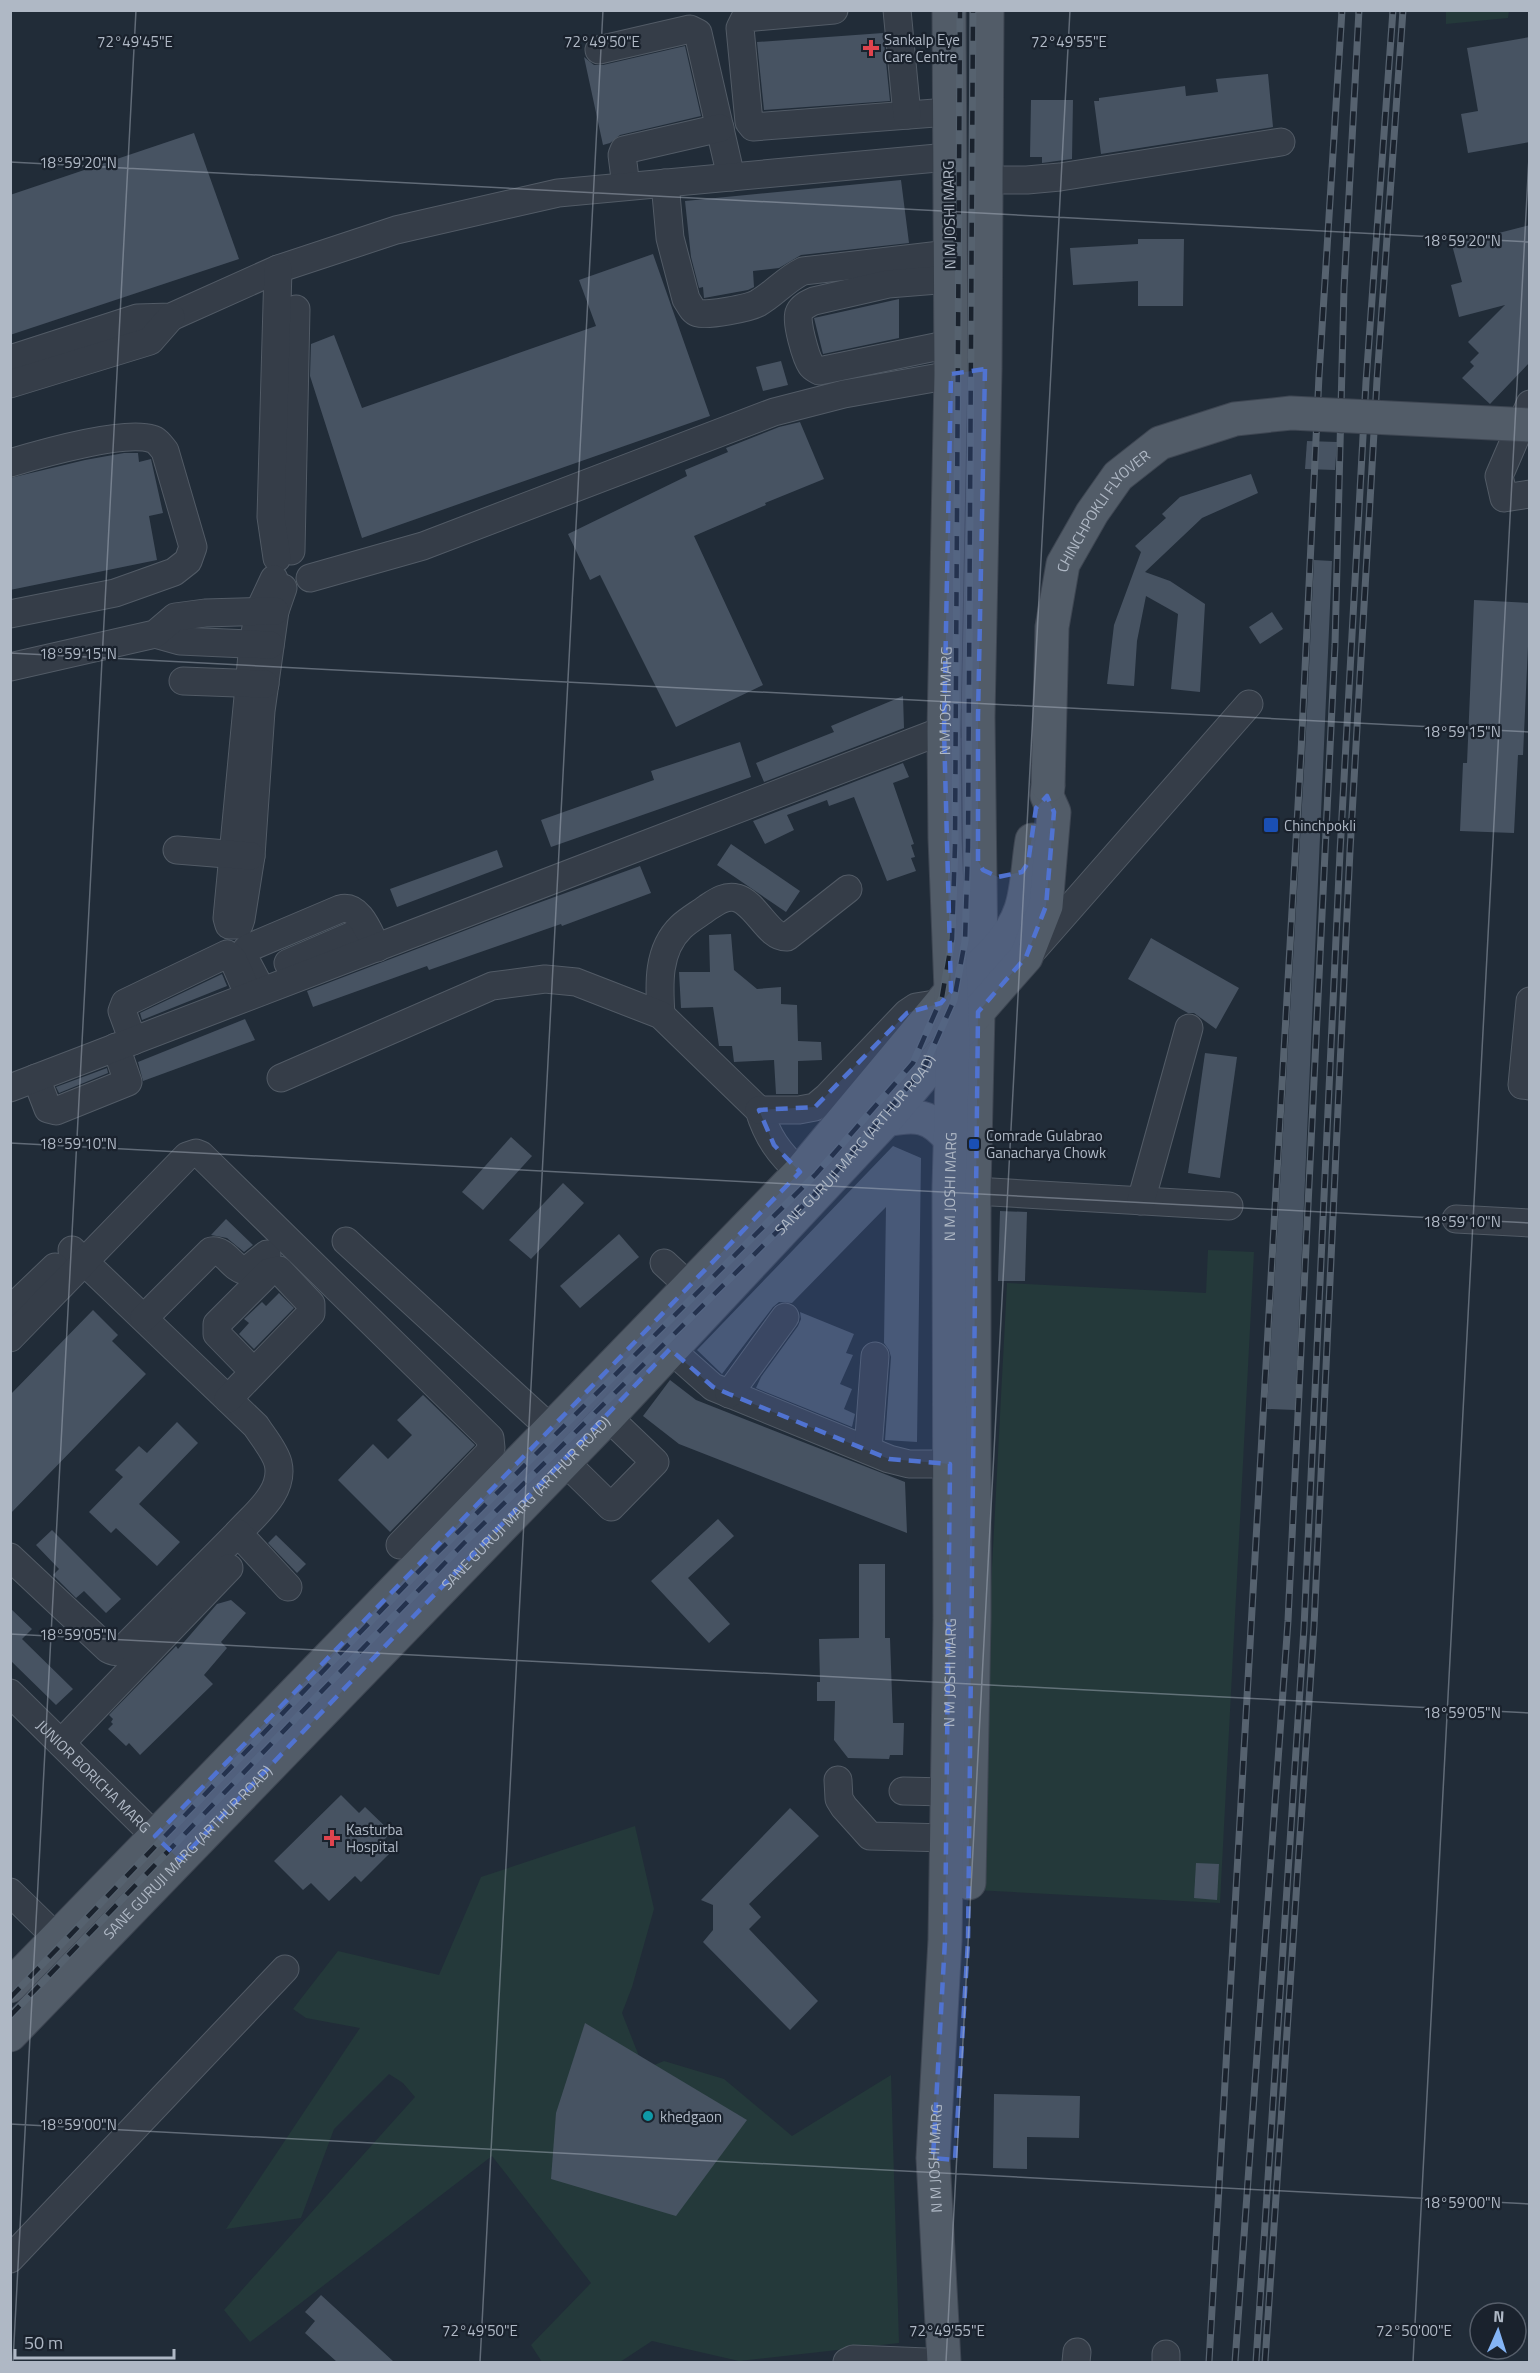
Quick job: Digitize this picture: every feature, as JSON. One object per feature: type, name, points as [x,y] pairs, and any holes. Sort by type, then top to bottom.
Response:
[{"type":"main road","name":"N M JOSHI MARG","points":[[944,2362],[944,2159],[956,1941],[962,1619],[963,1140],[953,1040],[946,997],[944,730],[951,359],[948,158],[949,10]]},
{"type":"main road","name":"N M JOSHI MARG","points":[[962,1464],[974,1191],[963,1140],[978,1012],[981,965],[978,717],[988,180],[987,10]]},
{"type":"main road","name":"CHINCHPOKLI FLYOVER","points":[[1018,945],[1046,906],[1054,812],[1047,791],[1052,627],[1063,564],[1092,513],[1118,476],[1160,443],[1235,419],[1291,413],[1530,425]]},
{"type":"main road","points":[[1018,945],[1036,808],[1047,791]]},
{"type":"main road","points":[[978,861],[983,870],[998,877],[1010,877],[1022,872],[1028,863]]},
{"type":"main road","name":"SANE GURUJI MARG (ARTHUR ROAD)","points":[[743,1251],[800,1172],[946,997],[981,965],[1018,945]]},
{"type":"main road","name":"SANE GURUJI MARG (ARTHUR ROAD)","points":[[10,1986],[540,1438],[700,1296],[743,1251],[886,1120],[978,1012],[1018,945]]},
{"type":"main road","points":[[886,1120],[905,1116],[928,1119],[963,1140]]},
{"type":"main road","name":"SANE GURUJI MARG (ARTHUR ROAD)","points":[[10,2035],[608,1417],[670,1349],[700,1296]]},
{"type":"main road","points":[[540,1438],[559,1467]]},
{"type":"main road","points":[[375,1610],[400,1632]]},
{"type":"main road","name":"N M JOSHI MARG","points":[[956,1941],[947,1838],[947,1792],[962,1619]]},
{"type":"main road","points":[[269,1719],[294,1742]]},
{"type":"main road","points":[[190,1801],[214,1824]]},
{"type":"main road","name":"N M JOSHI MARG","points":[[944,2159],[964,2362]]},
{"type":"street","points":[[834,10],[746,18],[742,22],[740,28],[749,122],[753,127],[948,112]]},
{"type":"street","points":[[897,10],[907,115]]},
{"type":"street","points":[[599,50],[690,29],[698,33],[731,177]]},
{"type":"street","points":[[626,186],[622,155],[628,147],[720,128]]},
{"type":"street","points":[[988,180],[1060,177],[1281,142]]},
{"type":"street","points":[[10,359],[137,318],[171,317],[288,266],[396,230],[558,194],[948,158]]},
{"type":"street","points":[[665,183],[670,238],[684,290],[691,308],[702,314],[750,307],[803,271],[950,266]]},
{"type":"street","points":[[178,846],[243,851],[257,684],[262,644],[276,583],[288,266]]},
{"type":"street","points":[[950,266],[888,284],[814,300],[804,306],[798,313],[798,321],[807,358],[812,367],[819,371],[951,359],[985,369]]},
{"type":"street","points":[[10,384],[150,341],[171,317]]},
{"type":"street","points":[[10,667],[155,634],[175,617],[276,583],[297,552],[308,559],[312,572],[310,578],[423,546],[774,412],[844,394],[951,359]]},
{"type":"street","points":[[1530,404],[1499,476],[1504,498],[1530,495]]},
{"type":"street","points":[[10,464],[42,453],[105,441],[138,436],[154,439],[165,451],[193,547],[189,561],[174,572],[115,593],[10,614]]},
{"type":"street","points":[[155,634],[180,641],[262,644]]},
{"type":"street","points":[[183,681],[257,684]]},
{"type":"street","points":[[1018,945],[1249,704]]},
{"type":"street","points":[[10,1088],[124,1044],[372,938],[978,717]]},
{"type":"street","points":[[661,1016],[658,984],[663,958],[673,937],[681,927],[722,898],[736,898],[750,906],[776,935],[787,937],[848,889]]},
{"type":"street","points":[[255,988],[244,954],[248,948],[346,907],[354,909],[372,938]]},
{"type":"street","points":[[36,1078],[48,1109],[56,1111],[128,1082],[122,1011],[125,1003],[222,955],[231,956],[255,988]]},
{"type":"street","points":[[281,1078],[492,986],[544,979],[576,982],[661,1016],[759,1110],[765,1129],[774,1145],[800,1172]]},
{"type":"street","points":[[759,1110],[799,1110],[815,1107],[907,1013],[916,1007],[946,997]]},
{"type":"street","points":[[1530,1001],[1522,1085],[1530,1086]]},
{"type":"street","points":[[1141,1201],[1189,1028]]},
{"type":"street","points":[[10,1310],[79,1256],[187,1156],[196,1153],[201,1155],[490,1438],[491,1448],[488,1454],[400,1545]]},
{"type":"street","points":[[10,1338],[79,1256],[172,1154]]},
{"type":"street","points":[[974,1191],[1229,1206]]},
{"type":"street","points":[[1456,1218],[1530,1222]]},
{"type":"street","points":[[346,1240],[540,1438]]},
{"type":"street","points":[[144,1318],[211,1251],[219,1251],[241,1270],[246,1271],[267,1254]]},
{"type":"street","points":[[10,1557],[108,1649],[118,1652],[238,1533],[269,1499],[279,1479],[278,1461],[256,1426],[79,1256]]},
{"type":"street","points":[[664,1263],[700,1296]]},
{"type":"street","points":[[729,1394],[784,1317]]},
{"type":"street","points":[[670,1349],[713,1387],[868,1450],[909,1464],[962,1464]]},
{"type":"street","points":[[868,1450],[875,1356]]},
{"type":"street","points":[[228,1399],[254,1372]]},
{"type":"street","points":[[559,1467],[611,1507],[655,1462],[608,1417]]},
{"type":"street","points":[[238,1533],[288,1587]]},
{"type":"street","points":[[61,1743],[231,1566]]},
{"type":"street","name":"JUNIOR BORICHA MARG","points":[[10,1693],[180,1860]]},
{"type":"street","points":[[838,1780],[839,1799],[843,1807],[870,1836],[947,1838]]},
{"type":"street","points":[[903,1791],[947,1792]]},
{"type":"street","points":[[10,1892],[57,1938]]},
{"type":"street","points":[[10,2259],[285,1969]]},
{"type":"street","points":[[847,2362],[853,2359],[927,2362]]},
{"type":"highlighted area","points":[[985,369],[978,717],[978,861],[983,870],[998,877],[1022,872],[1028,863],[1036,808],[1047,796],[1054,812],[1046,906],[1026,957],[978,1012],[968,1941],[955,2160],[933,2158],[945,1940],[950,1464],[889,1459],[729,1394],[713,1387],[670,1349],[180,1860],[155,1836],[800,1172],[774,1145],[759,1110],[815,1107],[907,1013],[941,1003],[951,991],[944,730],[951,374]]},
{"type":"green space","points":[[1446,10],[1509,11],[1508,18],[1446,24]]},
{"type":"green space","points":[[1208,1250],[1254,1252],[1220,1903],[975,1890],[1007,1283],[1206,1293]]},
{"type":"green space","points":[[635,1826],[654,1909],[632,1987],[622,2013],[644,2069],[664,2061],[724,2079],[792,2136],[891,2075],[899,2343],[739,2361],[652,2341],[620,2362],[542,2362],[531,2345],[591,2283],[492,2156],[250,2342],[224,2310],[415,2097],[403,2083],[389,2074],[334,2129],[301,2218],[226,2229],[360,2028],[306,2018],[293,2009],[338,1951],[439,1975],[481,1877]]},
{"type":"building","points":[[883,33],[890,101],[764,110],[757,42]]},
{"type":"building","points":[[1530,37],[1530,142],[1468,153],[1461,114],[1478,111],[1467,48]]},
{"type":"building","points":[[685,46],[701,116],[620,135],[610,143],[603,145],[584,57],[594,65],[603,65]]},
{"type":"building","points":[[1268,74],[1273,127],[1101,154],[1094,101],[1099,101],[1099,98],[1185,86],[1186,96],[1218,92],[1216,79]]},
{"type":"building","points":[[1031,100],[1073,100],[1072,159],[1042,163],[1042,157],[1030,157]]},
{"type":"building","points":[[194,133],[239,259],[10,335],[10,195]]},
{"type":"building","points":[[901,180],[909,243],[801,255],[779,268],[753,271],[754,287],[748,290],[704,298],[703,287],[699,288],[691,257],[685,201]]},
{"type":"building","points":[[1530,225],[1530,362],[1490,404],[1462,378],[1474,366],[1470,362],[1479,353],[1468,342],[1505,305],[1459,317],[1451,285],[1462,282],[1452,245]]},
{"type":"building","points":[[1138,239],[1184,239],[1183,306],[1138,306],[1138,281],[1073,285],[1070,248],[1138,244]]},
{"type":"building","points":[[653,254],[710,416],[362,538],[310,376],[311,344],[334,335],[362,408],[596,326],[579,280]]},
{"type":"building","points":[[899,299],[899,338],[823,354],[814,318]]},
{"type":"building","points":[[781,361],[788,385],[763,391],[756,367]]},
{"type":"building","points":[[800,422],[824,479],[694,536],[763,685],[676,727],[600,575],[590,580],[568,534],[687,476],[685,470],[728,452],[726,448],[779,427]]},
{"type":"building","points":[[1307,441],[1337,442],[1335,470],[1305,469]]},
{"type":"building","points":[[124,453],[138,453],[139,462],[151,459],[163,513],[149,516],[157,560],[10,590],[10,478]]},
{"type":"building","points":[[1251,474],[1258,493],[1202,518],[1145,572],[1170,581],[1205,604],[1200,692],[1171,689],[1178,614],[1146,596],[1137,641],[1134,686],[1107,684],[1114,625],[1141,552],[1135,546],[1166,518],[1162,514],[1180,497]]},
{"type":"building","points":[[1314,560],[1332,561],[1295,1410],[1267,1409],[1305,753]]},
{"type":"building","points":[[1474,600],[1530,603],[1523,755],[1518,755],[1514,833],[1460,831],[1463,763],[1467,763]]},
{"type":"building","points":[[1272,612],[1283,629],[1260,644],[1249,627]]},
{"type":"building","points":[[903,696],[904,728],[764,782],[756,763],[834,732],[831,726]]},
{"type":"building","points":[[740,742],[751,777],[551,847],[541,820],[654,780],[651,771]]},
{"type":"building","points":[[903,763],[909,777],[893,783],[914,844],[911,845],[915,857],[911,858],[916,871],[887,881],[854,797],[829,806],[827,800],[787,815],[794,830],[765,844],[753,821]]},
{"type":"building","points":[[731,844],[800,891],[786,912],[717,865]]},
{"type":"building","points":[[497,850],[503,867],[397,907],[390,889]]},
{"type":"building","points":[[640,866],[651,893],[562,926],[561,924],[429,970],[427,966],[313,1007],[307,991]]},
{"type":"building","points":[[731,934],[734,970],[757,989],[781,987],[781,1004],[797,1005],[798,1041],[821,1042],[822,1060],[798,1061],[798,1094],[776,1094],[774,1060],[734,1062],[732,1046],[719,1046],[713,1007],[681,1008],[679,972],[710,972],[709,935]]},
{"type":"building","points":[[1151,938],[1239,988],[1216,1029],[1194,1013],[1188,1013],[1128,979]]},
{"type":"building","points":[[222,974],[227,986],[142,1020],[140,1013]]},
{"type":"building","points":[[245,1019],[255,1040],[143,1081],[138,1062]]},
{"type":"building","points":[[1205,1053],[1237,1057],[1220,1178],[1188,1173]]},
{"type":"building","points":[[107,1068],[108,1073],[59,1093],[56,1087]]},
{"type":"building","points":[[511,1137],[532,1156],[483,1210],[462,1192]]},
{"type":"building","points":[[893,1146],[921,1158],[917,1442],[885,1440],[891,1357],[884,1343],[886,1207],[792,1303],[779,1302],[773,1307],[722,1374],[697,1350]]},
{"type":"building","points":[[563,1183],[584,1203],[531,1259],[509,1240]]},
{"type":"building","points":[[1000,1211],[1027,1212],[1025,1281],[998,1281]]},
{"type":"building","points":[[226,1219],[253,1245],[244,1252],[227,1238],[211,1235]]},
{"type":"building","points":[[619,1234],[639,1257],[580,1308],[560,1286]]},
{"type":"building","points":[[279,1293],[294,1308],[254,1349],[239,1334],[249,1323],[244,1319],[262,1302],[266,1306]]},
{"type":"building","points":[[93,1310],[118,1335],[112,1341],[146,1374],[10,1514],[10,1395]]},
{"type":"building","points":[[800,1312],[854,1334],[846,1353],[853,1355],[840,1384],[852,1389],[844,1409],[855,1414],[852,1427],[756,1388],[761,1377],[798,1326],[801,1319]]},
{"type":"building","points":[[670,1380],[696,1400],[905,1482],[907,1533],[679,1444],[643,1416]]},
{"type":"building","points":[[423,1395],[475,1445],[390,1532],[338,1480],[373,1444],[388,1459],[412,1435],[397,1420]]},
{"type":"building","points":[[177,1422],[198,1443],[139,1504],[180,1542],[157,1566],[116,1528],[111,1533],[89,1512],[123,1477],[115,1470],[139,1446],[147,1453]]},
{"type":"building","points":[[718,1519],[734,1536],[688,1578],[730,1624],[709,1643],[651,1581]]},
{"type":"building","points":[[52,1530],[121,1599],[106,1613],[84,1591],[76,1598],[53,1575],[59,1569],[36,1545]]},
{"type":"building","points":[[276,1535],[306,1564],[297,1573],[268,1543]]},
{"type":"building","points":[[859,1564],[885,1564],[885,1638],[890,1638],[893,1723],[904,1723],[903,1755],[890,1755],[889,1759],[848,1758],[834,1740],[835,1701],[817,1701],[817,1682],[820,1682],[819,1639],[859,1638]]},
{"type":"building","points":[[231,1600],[246,1613],[221,1642],[227,1648],[204,1675],[213,1684],[140,1755],[129,1743],[126,1746],[108,1729],[113,1724],[111,1722],[113,1719],[109,1715],[176,1646],[178,1649],[217,1604]]},
{"type":"building","points":[[10,1608],[32,1629],[22,1639],[73,1689],[56,1705],[10,1660]]},
{"type":"building","points":[[341,1795],[359,1813],[365,1807],[391,1832],[385,1839],[394,1849],[361,1882],[355,1876],[329,1901],[311,1883],[303,1890],[274,1861]]},
{"type":"building","points":[[790,1808],[819,1836],[749,1904],[761,1917],[749,1929],[818,2001],[790,2030],[703,1942],[713,1930],[713,1905],[701,1900]]},
{"type":"building","points":[[1196,1863],[1219,1864],[1217,1900],[1194,1898]]},
{"type":"building","name":"khedgaon","points":[[585,2023],[747,2120],[676,2216],[551,2179],[556,2113]]},
{"type":"building","points":[[994,2094],[1080,2096],[1079,2138],[1027,2137],[1027,2169],[993,2168]]},
{"type":"building","points":[[321,2295],[394,2362],[337,2362],[305,2333],[315,2321],[305,2312]]},
{"type":"railway","points":[[10,1998],[415,1575],[816,1174],[913,1063],[942,997],[952,939],[955,845],[960,10]]},
{"type":"railway","points":[[10,2016],[464,1543],[829,1180],[924,1068],[954,1000],[965,941],[968,847],[973,10]]},
{"type":"railway","points":[[1209,2362],[1301,753],[1319,376],[1342,10]]},
{"type":"railway","points":[[1235,2362],[1288,1621],[1335,645],[1344,288],[1359,10]]},
{"type":"railway","points":[[1256,2362],[1304,1628],[1340,852],[1366,382],[1393,10]]},
{"type":"railway","points":[[1265,2362],[1314,1626],[1350,850],[1377,380],[1403,10]]},
{"type":"place","name":"Sankalp Eye Care Centre","points":[[871,48]]},
{"type":"place","name":"Chinchpokli","points":[[1271,825]]},
{"type":"place","name":"Comrade Gulabrao Ganacharya Chowk","points":[[974,1144]]},
{"type":"place","name":"Kasturba Hospital","points":[[332,1838]]},
{"type":"place","name":"khedgaon","points":[[648,2116]]}]
